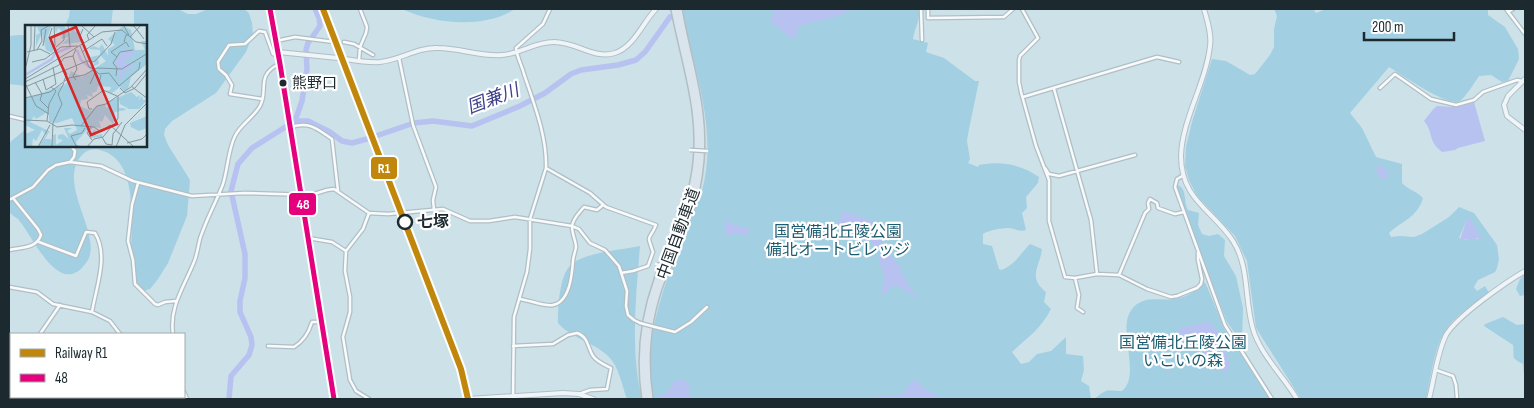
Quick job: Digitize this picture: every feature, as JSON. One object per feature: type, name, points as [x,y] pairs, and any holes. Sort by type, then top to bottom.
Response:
[{"type":"highway","points":[[270,9],[334,399]]},
{"type":"highway","name":"中国自動車道","points":[[650,399],[646,359],[650,322],[661,282],[689,215],[697,186],[701,161],[700,103],[674,9]]},
{"type":"highway","name":"中国自動車道","points":[[645,399],[642,365],[646,321],[657,281],[684,213],[696,162],[697,132],[695,104],[678,18],[679,9]]},
{"type":"street","points":[[360,9],[366,27],[366,33],[360,47],[360,61]]},
{"type":"street","points":[[513,398],[514,317],[527,272],[530,249],[530,219],[546,168],[546,149],[543,137],[516,48],[543,24],[550,9]]},
{"type":"street","points":[[262,98],[230,94],[232,85],[226,75],[219,69],[218,62],[229,44],[245,44],[260,31],[265,32],[274,54],[303,54],[360,61],[379,62],[434,48],[488,55],[503,55],[551,42],[560,42],[594,53],[609,54],[618,52],[632,40],[656,9]]},
{"type":"street","points":[[921,9],[922,40]]},
{"type":"street","points":[[928,9],[928,18],[1004,17],[1013,9]]},
{"type":"street","points":[[1022,9],[1038,38],[1022,53],[1018,60],[1019,82],[1036,146],[1049,180],[1048,216],[1065,277],[1075,278],[1097,274],[1119,275],[1147,289],[1171,297],[1177,296],[1197,288],[1201,284],[1198,252]]},
{"type":"street","points":[[1204,9],[1211,45],[1182,146],[1184,175],[1194,198],[1225,230],[1238,251],[1246,276],[1249,310],[1254,331],[1264,351],[1298,399]]},
{"type":"street","points":[[1514,9],[1507,10],[1525,34]]},
{"type":"street","points":[[276,41],[308,38],[334,42]]},
{"type":"street","points":[[344,42],[360,47],[373,56]]},
{"type":"street","points":[[1023,98],[1157,57],[1179,62]]},
{"type":"street","points":[[399,58],[413,126],[436,187],[433,200],[434,210]]},
{"type":"street","points":[[173,333],[173,313],[176,301],[195,260],[201,234],[225,177],[234,138],[238,130],[259,107],[262,98],[263,82],[272,68],[280,64]]},
{"type":"street","points":[[1380,88],[1395,74],[1431,99],[1456,105],[1474,100],[1483,92],[1517,80],[1524,80]]},
{"type":"street","points":[[1524,80],[1508,96],[1504,109],[1507,116],[1525,130]]},
{"type":"street","points":[[1054,89],[1091,220],[1097,274]]},
{"type":"street","points":[[9,116],[25,120]]},
{"type":"street","points":[[289,125],[308,124],[332,139],[338,191]]},
{"type":"street","points":[[70,162],[75,154],[72,148]]},
{"type":"street","points":[[690,150],[707,151]]},
{"type":"street","points":[[1044,168],[1050,174],[1056,176],[1135,154]]},
{"type":"street","points":[[9,200],[33,187],[48,170],[56,165],[70,162],[101,166],[138,183],[192,196],[244,193],[311,195],[327,190],[338,191],[369,213],[388,214],[443,209],[476,222],[516,217],[530,219],[572,226],[579,229],[590,242],[605,250],[619,266],[627,291],[626,306],[628,315],[634,320],[675,332],[691,322],[706,307]]},
{"type":"street","points":[[546,168],[590,193],[603,205],[656,225],[648,241],[652,250],[651,258],[646,268],[621,273]]},
{"type":"street","points":[[1184,175],[1177,179],[1175,187],[1225,325],[1272,399]]},
{"type":"street","points":[[138,183],[132,205],[128,241],[133,260],[135,284],[155,304],[176,301]]},
{"type":"street","points":[[9,250],[33,246],[38,242],[41,235],[13,198]]},
{"type":"street","points":[[1119,275],[1145,214],[1149,209],[1148,203],[1150,199],[1157,203],[1158,208],[1175,214],[1184,212]]},
{"type":"street","points":[[519,298],[532,300],[546,306],[558,304],[572,281],[576,248],[572,226],[574,220],[584,207],[597,210],[603,205]]},
{"type":"street","points":[[369,213],[363,228],[346,251],[345,271],[350,297],[350,312],[342,336],[350,380],[356,391],[369,399]]},
{"type":"street","points":[[38,242],[76,256],[86,232],[95,233],[101,246],[101,263],[92,312]]},
{"type":"street","points":[[307,238],[332,242],[346,251]]},
{"type":"street","points":[[651,258],[656,264],[672,271]]},
{"type":"street","points":[[1429,399],[1446,335],[1474,307],[1525,272]]},
{"type":"street","points":[[1075,278],[1080,296],[1077,308],[1083,312]]},
{"type":"street","points":[[9,287],[31,290],[37,292],[48,302],[92,312],[110,321],[119,333]]},
{"type":"street","points":[[41,333],[60,305]]},
{"type":"street","points":[[268,346],[294,347],[309,332],[312,322],[321,322]]},
{"type":"street","points":[[513,346],[553,344],[577,332],[582,335],[587,341],[594,358],[611,368],[607,389],[590,390],[579,394]]},
{"type":"street","points":[[1436,370],[1453,376],[1457,399]]},
{"type":"street","points":[[468,399],[513,398],[563,393],[579,394],[594,399]]},
{"type":"green space","points":[[70,9],[113,9],[111,25],[65,25]]},
{"type":"green space","points":[[134,9],[178,9],[188,14],[196,14],[208,9],[244,9],[249,13],[253,34],[246,52],[216,93],[172,121],[165,129],[164,135],[168,145],[190,180],[187,216],[168,263],[150,289],[144,291],[138,290],[133,278],[129,185],[124,170],[116,158],[100,150],[89,150],[82,155],[75,167],[74,181],[90,240],[90,252],[86,263],[76,272],[66,274],[57,270],[39,250],[18,219],[9,212],[9,143],[25,130],[25,148],[148,148],[148,25],[134,25]]},
{"type":"green space","points":[[402,9],[515,9],[489,20],[459,22],[429,18]]},
{"type":"green space","name":"国営備北丘陵公園 備北オートビレッジ","points":[[682,9],[919,9],[913,39],[928,43],[926,52],[944,58],[975,81],[979,81],[967,141],[970,159],[968,163],[978,167],[979,165],[987,164],[1017,166],[1039,177],[1038,183],[1026,197],[1027,208],[1022,213],[1026,230],[1003,228],[983,234],[983,244],[992,246],[999,269],[1001,270],[1014,262],[1030,244],[1042,249],[1036,277],[1040,287],[1046,292],[1044,302],[1051,309],[1038,328],[1012,352],[1021,364],[1029,362],[1037,354],[1051,351],[1066,337],[1066,354],[1083,356],[1084,370],[1081,381],[1089,386],[1091,399],[652,399],[649,357],[652,335],[663,292],[685,230],[702,191],[707,156],[705,113]]},
{"type":"green space","points":[[1274,9],[1313,9],[1316,13],[1326,9],[1488,9],[1488,15],[1505,27],[1518,49],[1519,59],[1508,81],[1502,82],[1491,75],[1479,76],[1460,101],[1454,102],[1435,95],[1389,67],[1350,113],[1362,128],[1376,157],[1402,164],[1402,183],[1423,198],[1417,210],[1389,233],[1391,237],[1414,237],[1422,234],[1449,217],[1459,207],[1474,213],[1497,245],[1499,259],[1495,272],[1478,280],[1474,287],[1477,291],[1485,286],[1489,293],[1460,314],[1446,330],[1434,358],[1426,399],[1301,399],[1256,328],[1247,261],[1235,236],[1197,196],[1189,180],[1185,166],[1186,147],[1212,59],[1226,61],[1250,75],[1255,74],[1274,47],[1274,29],[1277,16]],"holes":[[[1469,218],[1481,239],[1459,238]]]},
{"type":"green space","points":[[25,35],[25,86],[9,84],[9,36]]},
{"type":"green space","points":[[1176,184],[1184,192],[1188,210],[1199,213],[1198,225],[1202,234],[1209,236],[1218,234],[1225,240],[1224,256],[1236,276],[1243,308],[1242,343],[1227,322],[1183,208]]},
{"type":"green space","points":[[640,246],[635,343],[638,380],[642,399],[627,399],[618,371],[612,360],[596,347],[569,333],[558,323],[559,300],[564,275],[572,264],[578,260],[595,254]]},
{"type":"green space","points":[[1525,274],[1525,295],[1520,296],[1516,289],[1520,279]]},
{"type":"green space","name":"国営備北丘陵公園 いこいの森","points":[[1205,282],[1225,330],[1273,399],[1094,399],[1106,391],[1122,391],[1128,384],[1130,363],[1126,328],[1132,309],[1143,301],[1183,297],[1193,292]]},
{"type":"green space","points":[[1503,317],[1517,325],[1525,324],[1525,384],[1523,364],[1514,358],[1513,345],[1484,326]]},
{"type":"shaded area","points":[[775,9],[851,10],[838,16],[802,25],[798,27],[796,37],[792,39],[771,22],[770,20]]},
{"type":"shaded area","points":[[1474,102],[1485,141],[1442,152],[1434,144],[1424,121],[1437,106],[1451,107]]},
{"type":"shaded area","points":[[1380,164],[1389,173],[1386,180],[1377,175],[1376,170]]},
{"type":"shaded area","points":[[842,212],[851,213],[872,222],[880,231],[882,244],[875,247],[862,232],[850,227],[846,230],[837,227]]},
{"type":"shaded area","points":[[1469,217],[1482,240],[1477,238],[1471,241],[1460,239]]},
{"type":"shaded area","points":[[726,220],[732,224],[749,229],[749,232],[747,235],[734,234],[728,236],[726,234]]},
{"type":"shaded area","points":[[889,252],[899,266],[909,287],[917,296],[916,298],[896,285],[884,294],[882,293],[884,275],[878,257]]},
{"type":"shaded area","points":[[1209,322],[1222,338],[1223,347],[1230,364],[1227,374],[1215,361],[1205,354],[1197,342],[1190,348],[1187,346],[1182,340],[1178,328]]},
{"type":"shaded area","points":[[682,379],[689,384],[689,393],[695,399],[657,399],[657,397],[667,392],[675,381]]},
{"type":"shaded area","points":[[915,379],[921,386],[939,397],[932,399],[868,399],[868,397],[901,395]]},
{"type":"waterway","points":[[295,121],[302,101],[307,69],[306,50],[308,43],[320,26],[315,9]]},
{"type":"waterway","name":"国兼川","points":[[229,399],[231,376],[249,355],[252,345],[251,337],[240,312],[240,301],[245,278],[245,254],[231,191],[238,164],[252,148],[295,121],[308,121],[330,132],[342,141],[352,143],[414,123],[433,121],[472,126],[520,106],[545,93],[571,74],[581,70],[618,65],[636,60],[645,52],[670,17]]},
{"type":"rail line","name":"R1","points":[[323,9],[461,369],[468,399]]},
{"type":"transit line","name":"48","points":[[270,9],[334,399]]},
{"type":"place","name":"熊野口","points":[[283,83]]},
{"type":"place","name":"七塚","points":[[405,222]]}]
